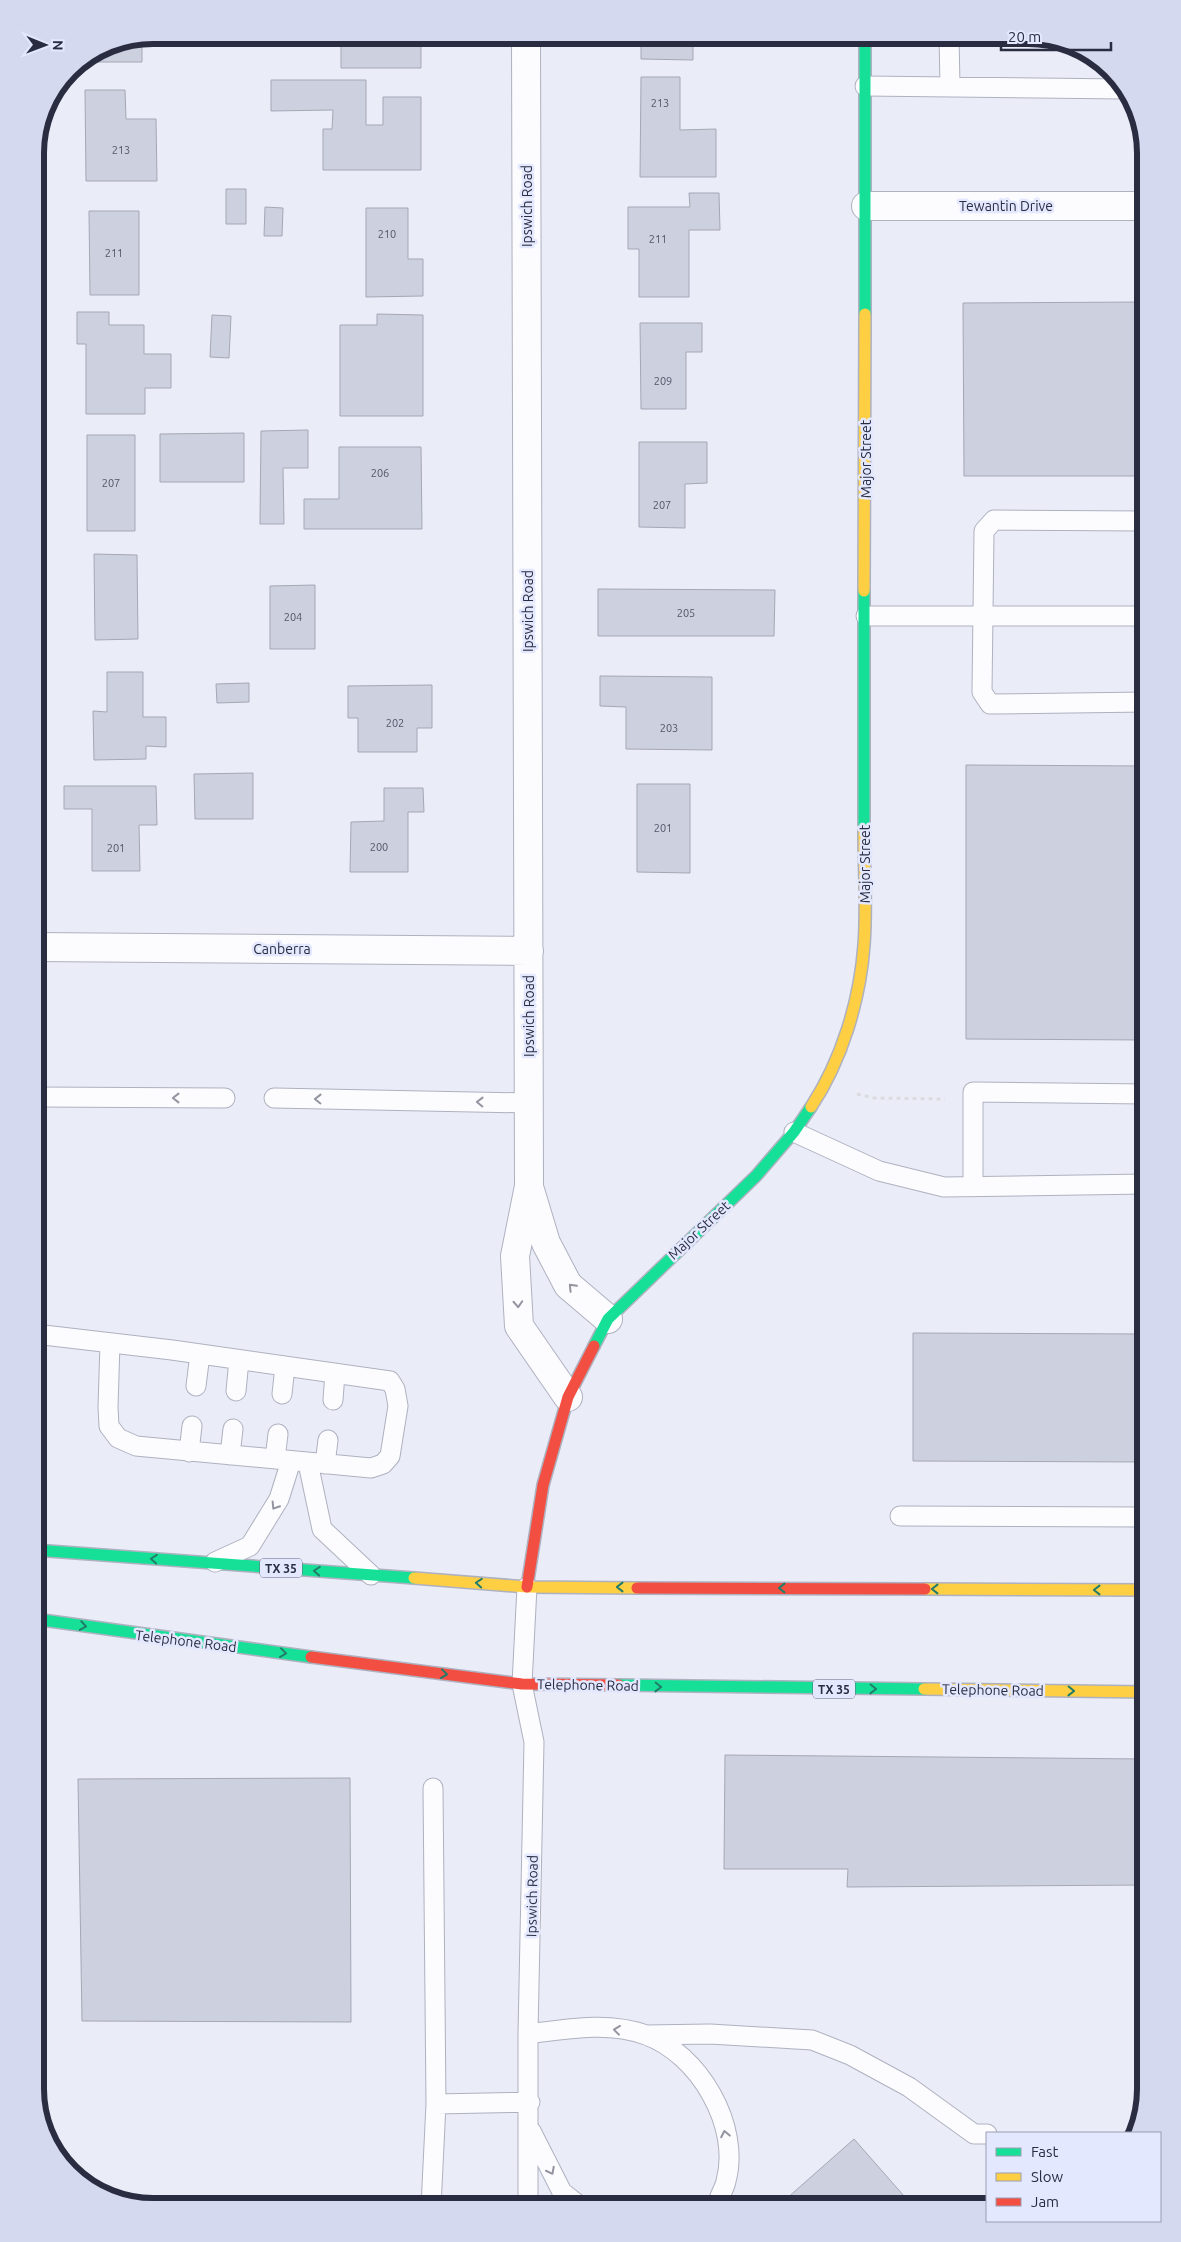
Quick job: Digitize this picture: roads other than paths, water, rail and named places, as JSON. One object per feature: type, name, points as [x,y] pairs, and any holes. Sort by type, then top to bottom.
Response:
[{"type":"main road","name":"Major Street","points":[[527,1587],[543,1485],[568,1397],[608,1319],[756,1176],[794,1132],[824,1087],[850,1025],[864,945],[866,616],[865,44]]},
{"type":"main road","name":"TX 35","points":[[44,1551],[527,1587],[1137,1590]]},
{"type":"main road","name":"Telephone Road","points":[[44,1620],[159,1638],[522,1684],[1137,1692]]},
{"type":"street","name":"Ipswich Road","points":[[526,44],[529,1186],[515,1256],[519,1326],[568,1397]]},
{"type":"street","name":"Tewantin Drive","points":[[866,206],[1137,206]]},
{"type":"street","name":"Canberra","points":[[44,947],[529,951]]},
{"type":"street","name":"Ipswich Road","points":[[529,1186],[546,1243],[568,1285],[608,1319]]},
{"type":"lane","points":[[949,44],[950,87]]},
{"type":"lane","points":[[865,86],[1116,89]]},
{"type":"lane","points":[[1137,521],[994,520],[984,531],[982,616],[982,692],[990,704],[1137,702]]},
{"type":"lane","points":[[866,616],[1137,616]]},
{"type":"lane","points":[[973,1187],[973,1092],[1137,1094]]},
{"type":"lane","points":[[44,1097],[225,1098]]},
{"type":"lane","points":[[274,1098],[529,1103]]},
{"type":"lane","points":[[794,1132],[878,1171],[944,1187],[1137,1184]]},
{"type":"lane","points":[[44,1335],[110,1343],[200,1354],[390,1381],[395,1389],[398,1406],[390,1456],[383,1464],[371,1468],[136,1446],[118,1438],[109,1426],[110,1343]]},
{"type":"lane","points":[[196,1386],[200,1354]]},
{"type":"lane","points":[[236,1391],[239,1360]]},
{"type":"lane","points":[[282,1394],[285,1366]]},
{"type":"lane","points":[[333,1400],[336,1373]]},
{"type":"lane","points":[[189,1452],[192,1426]]},
{"type":"lane","points":[[230,1455],[232,1429]]},
{"type":"lane","points":[[278,1434],[300,1462],[322,1529],[371,1575]]},
{"type":"lane","points":[[211,1563],[250,1546],[300,1462],[328,1440]]},
{"type":"lane","points":[[900,1516],[1137,1517]]},
{"type":"lane","name":"Ipswich Road","points":[[527,1587],[522,1684],[534,1742],[528,2034],[530,2102],[528,2198]]},
{"type":"lane","points":[[432,2198],[436,2104],[433,1788]]},
{"type":"lane","points":[[528,2034],[580,2027],[619,2030],[646,2035],[710,2034],[812,2040],[850,2055],[909,2086],[974,2134],[986,2134]]},
{"type":"lane","points":[[646,2035],[672,2048],[692,2065],[720,2109],[729,2162],[726,2182],[719,2198]]},
{"type":"lane","points":[[436,2104],[530,2102]]},
{"type":"lane","points":[[529,2128],[562,2192],[570,2198]]}]
